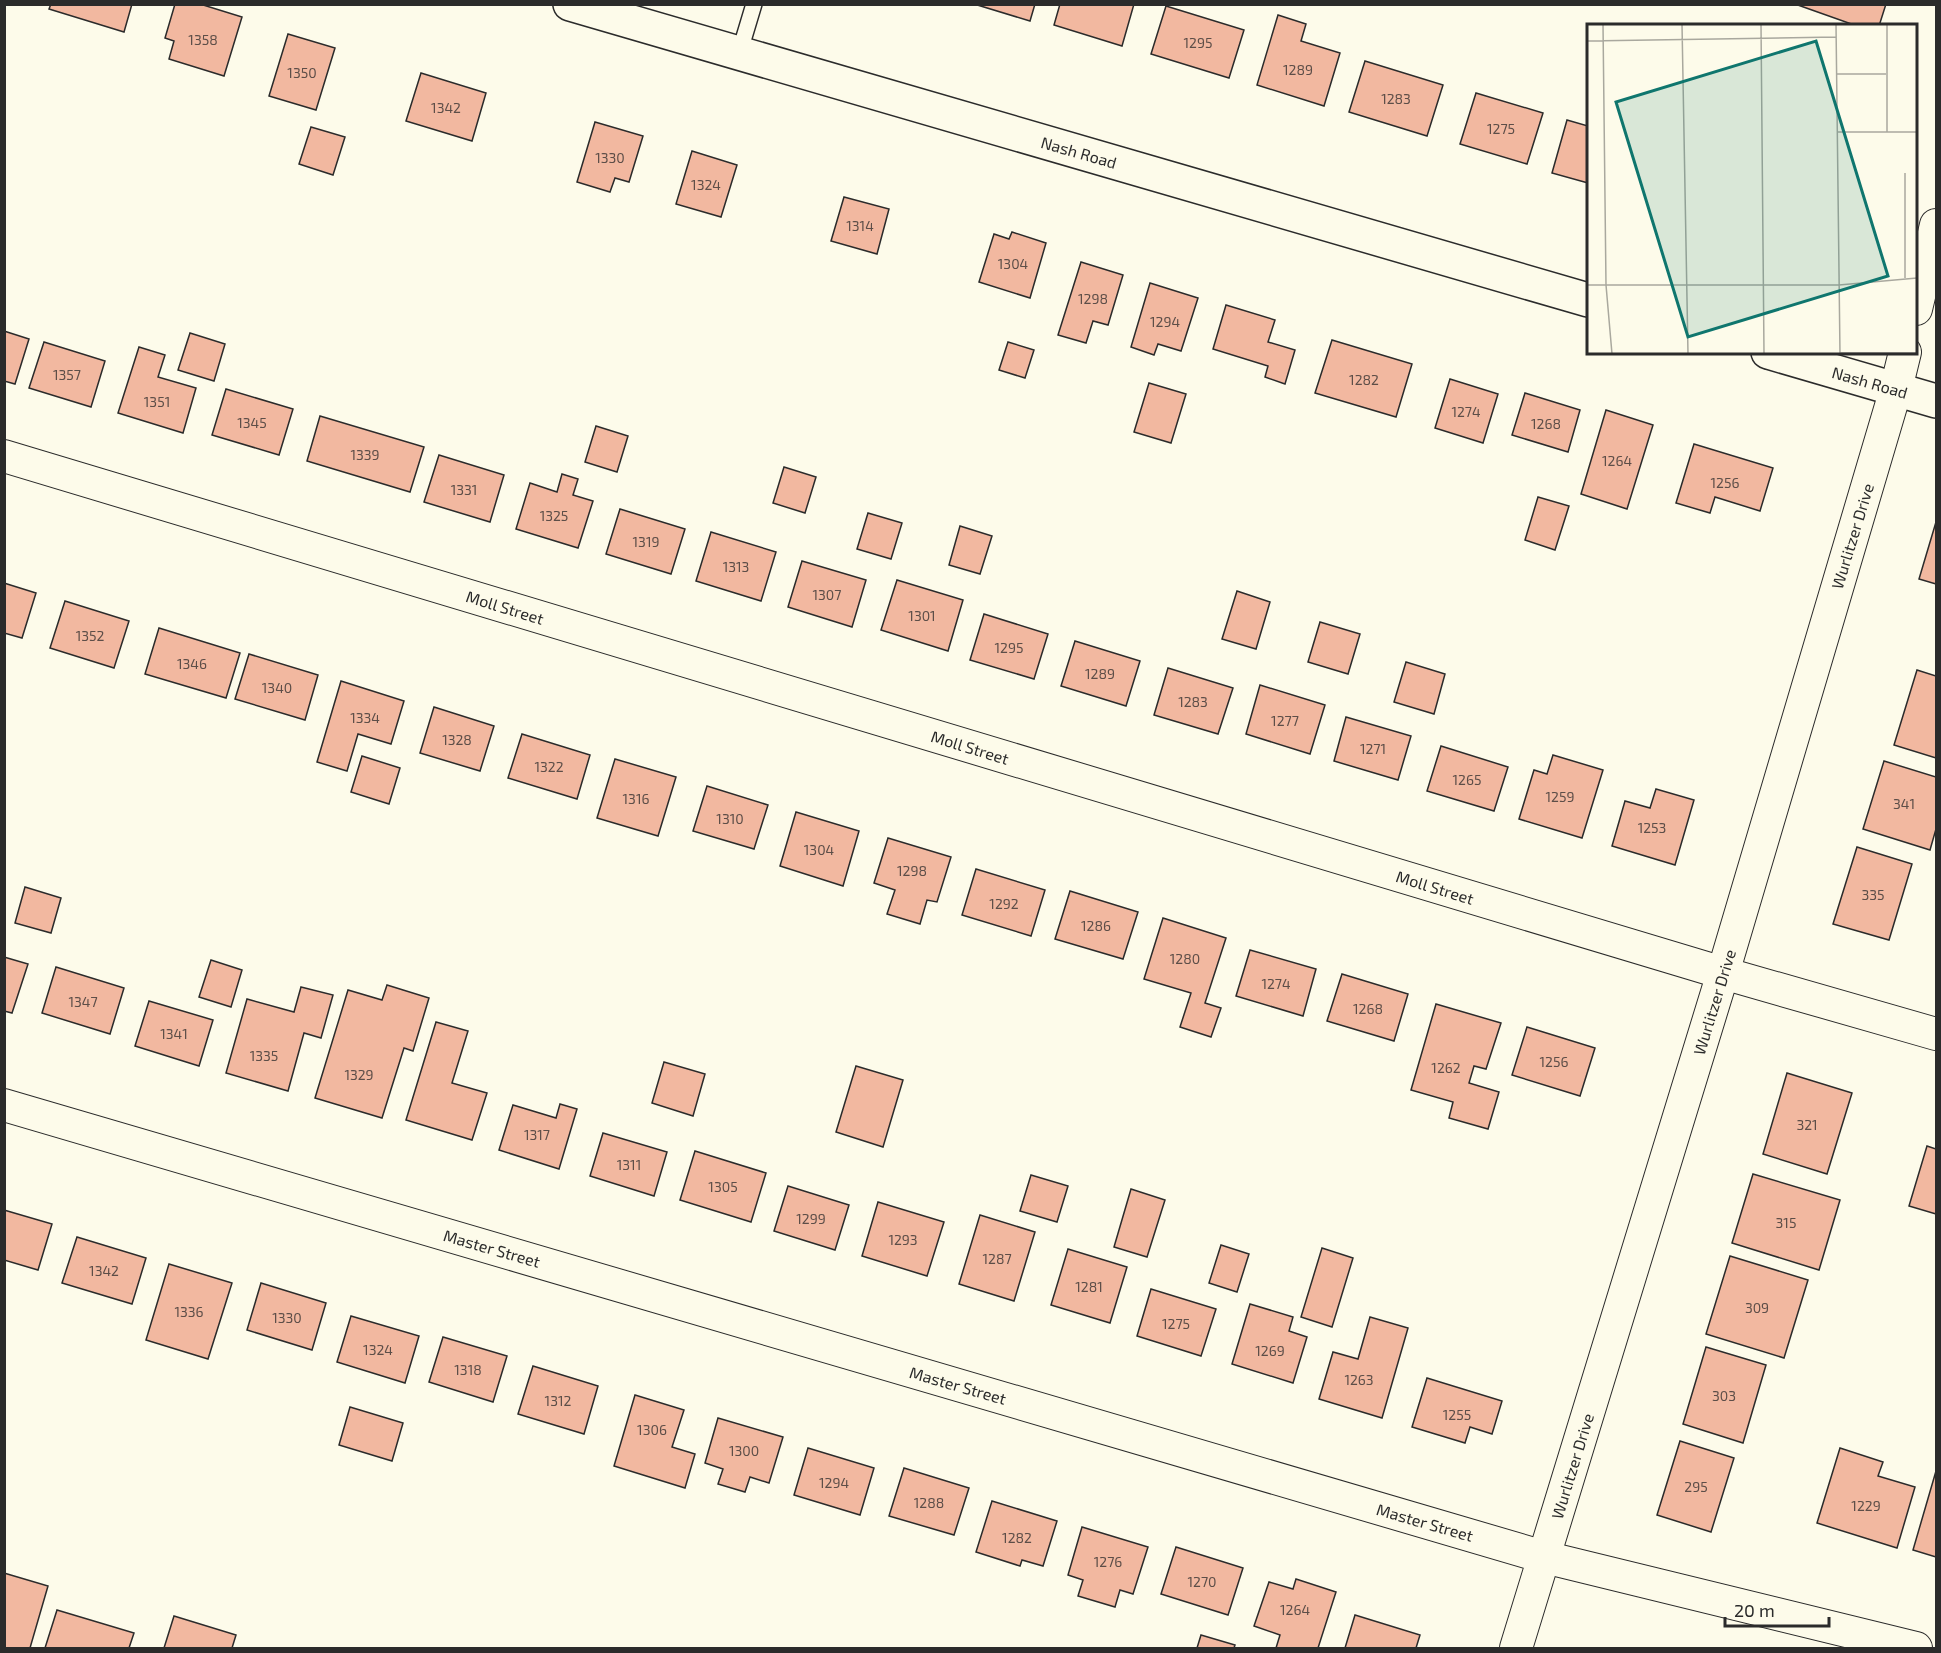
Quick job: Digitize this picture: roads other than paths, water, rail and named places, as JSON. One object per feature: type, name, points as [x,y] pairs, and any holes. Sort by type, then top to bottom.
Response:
[{"type":"main road","name":"Nash Road","points":[[570,4],[1587,300]]},
{"type":"main road","name":"Nash Road","points":[[1775,354],[1936,401]]},
{"type":"street","points":[[1917,305],[1936,225]]},
{"type":"street","name":"Wurlitzer Drive","points":[[1516,1648],[1723,973],[1905,354]]},
{"type":"street","name":"Moll Street","points":[[4,456],[1723,973],[1936,1034]]},
{"type":"street","name":"Master Street","points":[[4,1106],[1544,1557],[1916,1648]]},
{"type":"lane","points":[[739,54],[754,4]]}]
